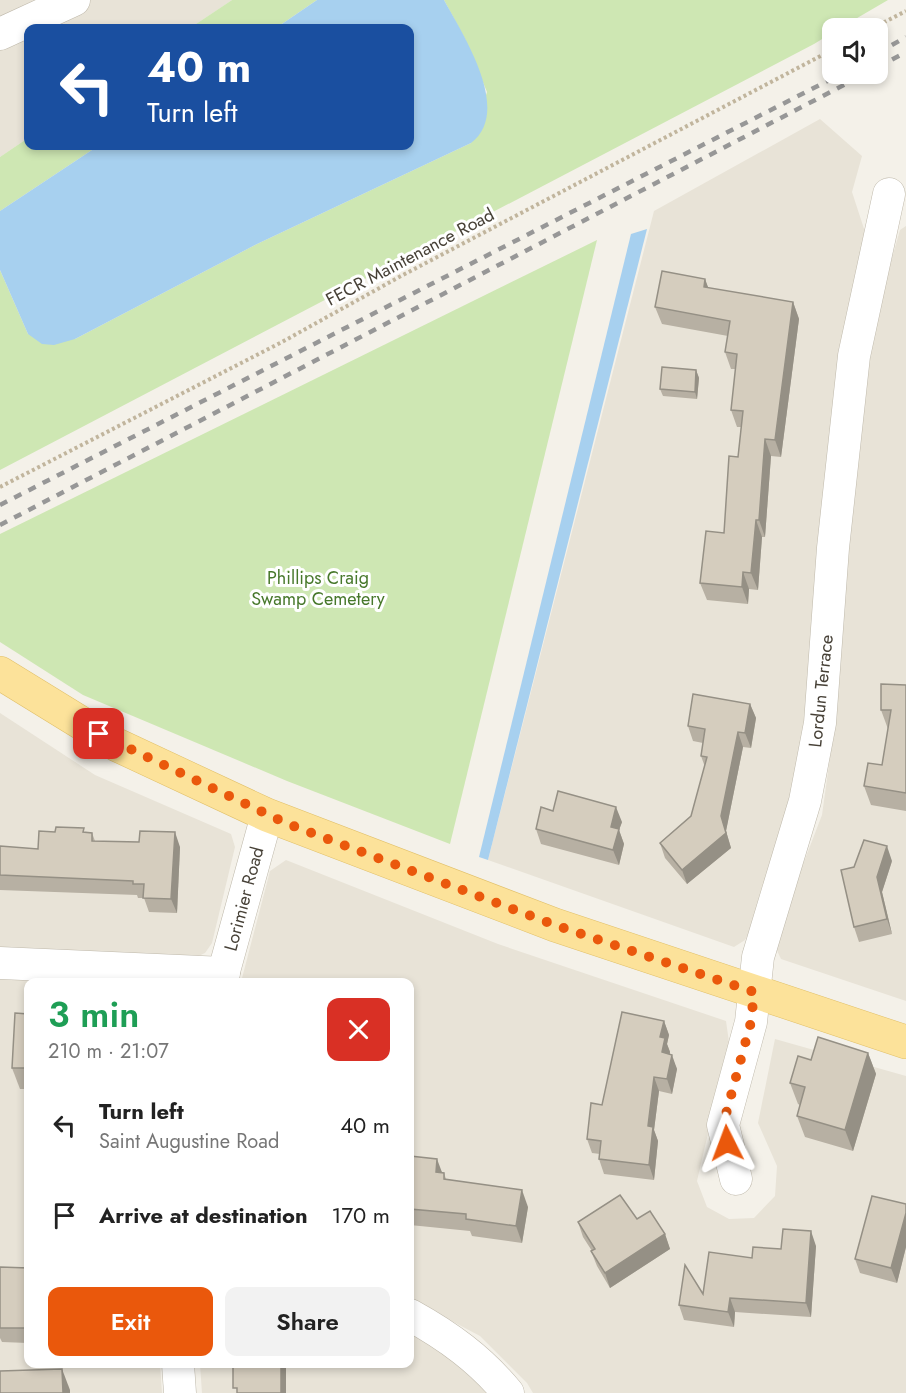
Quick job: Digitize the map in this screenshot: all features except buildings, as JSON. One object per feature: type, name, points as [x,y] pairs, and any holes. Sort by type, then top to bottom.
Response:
[{"type":"main road","points":[[0,673],[117,745],[267,815],[555,925],[906,1042]]},
{"type":"street","points":[[0,34],[43,7],[74,0]]},
{"type":"street","name":"Lordun Terrace","points":[[736,1179],[723,1125],[751,1022],[758,957],[805,801],[820,723],[833,548],[854,356],[889,194]]},
{"type":"street","name":"Lorimier Road","points":[[222,978],[267,815]]},
{"type":"street","points":[[0,963],[222,978]]},
{"type":"street","points":[[414,1317],[450,1337],[493,1375],[508,1393]]},
{"type":"street","points":[[178,1368],[180,1393]]},
{"type":"path","points":[[888,20],[906,11]]},
{"type":"path","name":"FECR Maintenance Road","points":[[0,487],[282,342],[401,276],[822,55]]},
{"type":"shaded area","points":[[0,0],[232,0],[196,24],[24,24],[24,141],[0,157]]},
{"type":"shaded area","points":[[820,119],[862,156],[852,192],[867,238],[808,731],[757,919],[745,940],[734,947],[488,860],[654,211]]},
{"type":"shaded area","points":[[906,226],[906,1001],[781,959],[773,942],[822,815],[835,721],[855,452],[867,345],[900,230]]},
{"type":"shaded area","points":[[0,713],[95,775],[231,834],[235,847],[212,943],[205,953],[190,960],[0,948]]},
{"type":"shaded area","points":[[286,860],[498,944],[726,1021],[729,1042],[697,1181],[707,1207],[729,1219],[754,1218],[775,1196],[777,1166],[758,1123],[775,1039],[906,1076],[906,1393],[533,1393],[527,1383],[480,1336],[414,1301],[414,978],[242,978],[270,871]]},
{"type":"shaded area","points":[[0,978],[24,979],[24,1368],[160,1368],[162,1393],[0,1393]]},
{"type":"shaded area","points":[[414,1333],[441,1351],[488,1393],[202,1393],[200,1368],[414,1368]]},
{"type":"green space","points":[[232,0],[317,0],[282,24],[196,24]]},
{"type":"green space","points":[[444,0],[888,0],[857,18],[822,18],[822,39],[814,44],[0,470],[0,270],[28,334],[75,339],[257,244],[471,143],[487,92],[465,39]]},
{"type":"green space","points":[[24,141],[24,150],[92,150],[0,211],[0,157]]},
{"type":"green space","name":"Phillips Craig Swamp Cemetery","points":[[597,240],[450,844],[287,781],[83,695],[0,642],[0,534]]},
{"type":"water","points":[[317,0],[444,0],[472,52],[480,73],[486,93],[487,112],[483,129],[471,143],[257,244],[75,339],[54,345],[42,344],[28,334],[0,270],[0,211],[92,150],[414,150],[414,24],[282,24]]},
{"type":"water","points":[[647,229],[488,860],[479,857],[631,234]]},
{"type":"railway","points":[[888,47],[906,37]]},
{"type":"railway","points":[[888,62],[906,52]]},
{"type":"railway","points":[[0,505],[822,84]]},
{"type":"railway","points":[[0,525],[846,84]]},
{"type":"route","points":[[99,734],[117,745],[267,815],[392,865],[555,925],[754,992],[751,1022],[723,1125],[727,1143]]}]
